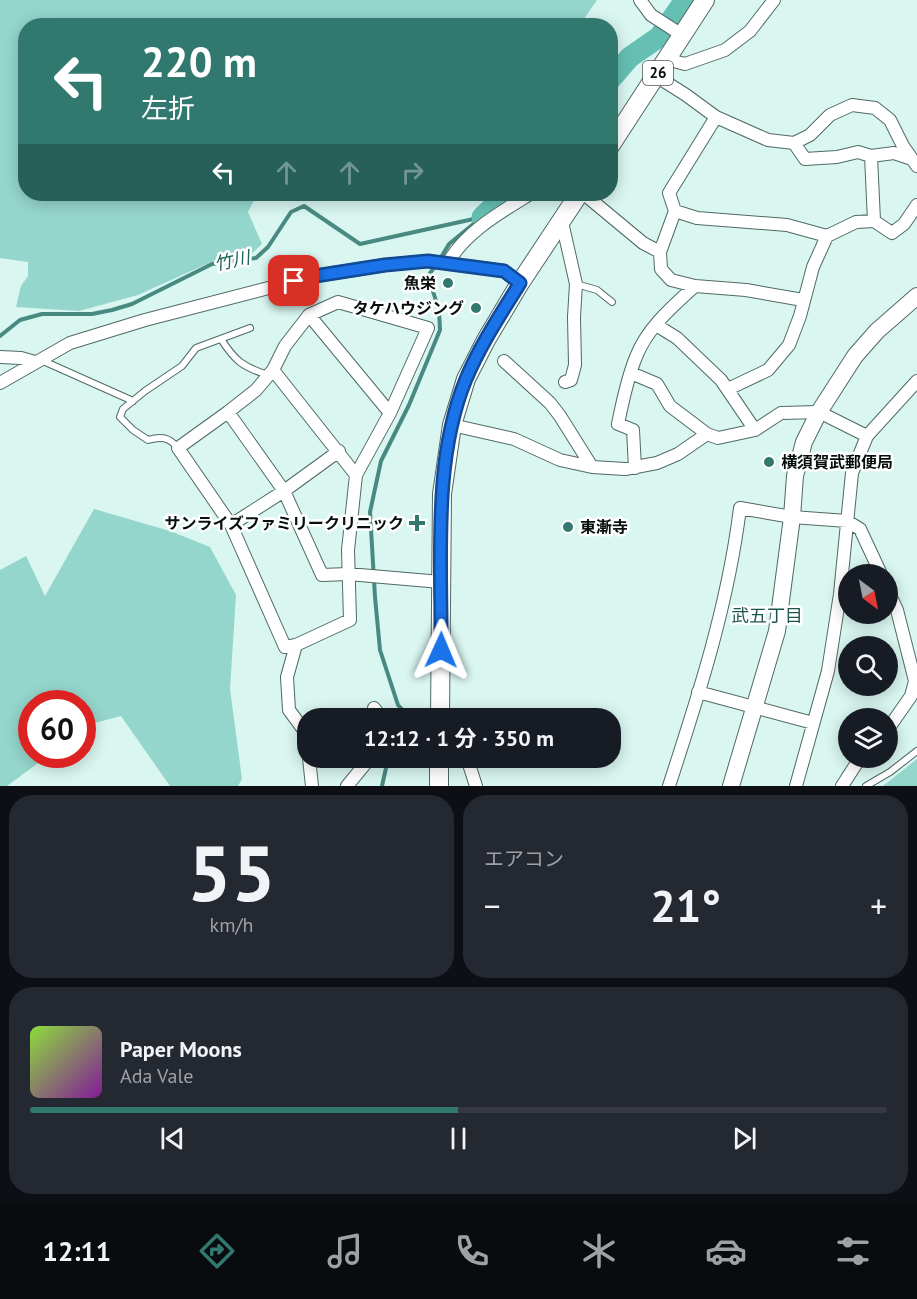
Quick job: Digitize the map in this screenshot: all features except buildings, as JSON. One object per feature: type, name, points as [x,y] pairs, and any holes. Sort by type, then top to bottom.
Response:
[{"type":"main road","name":"26","points":[[618,134],[705,0]]},
{"type":"main road","points":[[440,708],[442,494],[452,424],[466,379],[486,340],[520,283],[575,201]]},
{"type":"main road","points":[[439,768],[439,786]]},
{"type":"street","points":[[640,0],[651,15],[682,35]]},
{"type":"street","points":[[666,59],[685,64],[725,50],[750,31],[774,0]]},
{"type":"street","points":[[656,76],[716,117],[768,140],[794,142],[810,135],[830,115],[852,105],[875,108],[890,120],[903,146],[915,161]]},
{"type":"street","points":[[716,117],[669,193],[675,211],[660,252],[661,269],[671,280],[695,286],[746,290],[803,300]]},
{"type":"street","points":[[794,142],[805,159],[837,157],[858,152],[871,156],[894,153],[915,161]]},
{"type":"street","points":[[871,156],[874,221]]},
{"type":"street","points":[[448,263],[454,253],[481,227],[520,201]]},
{"type":"street","points":[[592,201],[643,243],[660,252]]},
{"type":"street","points":[[675,211],[697,218],[787,225],[826,236],[856,222],[874,221],[892,233],[903,224],[917,205]]},
{"type":"street","points":[[562,222],[576,284],[575,365],[571,380],[565,382]]},
{"type":"street","points":[[728,389],[768,370],[789,345],[800,316],[813,267],[826,236]]},
{"type":"street","points":[[0,383],[81,339],[315,276],[428,261],[504,271],[520,283]]},
{"type":"street","points":[[635,468],[633,430],[618,424],[636,356],[656,325],[695,286]]},
{"type":"street","points":[[731,786],[777,631],[795,476],[804,442],[819,412],[855,356],[877,331],[917,296]]},
{"type":"street","points":[[338,302],[428,328],[390,413],[356,475],[348,550],[350,620],[296,645],[285,647],[231,525],[178,448],[256,390],[271,373],[285,346],[309,315],[338,302]]},
{"type":"street","points":[[309,315],[390,413]]},
{"type":"street","points":[[656,325],[677,338],[699,357],[728,389],[755,430]]},
{"type":"street","points":[[0,357],[38,361]]},
{"type":"street","points":[[504,361],[550,403],[592,467]]},
{"type":"street","points":[[271,373],[339,451],[356,475]]},
{"type":"street","points":[[632,373],[657,384],[670,406],[707,434],[718,438],[755,430],[781,413],[819,412],[867,436]]},
{"type":"street","points":[[796,786],[828,671],[840,594],[852,473],[867,436],[917,381]]},
{"type":"street","points":[[228,412],[284,491],[322,575],[348,574],[441,582]]},
{"type":"street","points":[[452,424],[514,439],[560,459],[592,467],[625,469],[657,463],[678,454],[707,434]]},
{"type":"street","points":[[231,525],[284,491],[339,451]]},
{"type":"street","points":[[669,786],[721,614],[734,558],[740,508],[792,517],[847,521],[860,529],[876,564]]},
{"type":"street","points":[[898,614],[915,681],[910,696],[898,714]]},
{"type":"street","points":[[296,645],[287,677],[289,710],[297,721]]},
{"type":"street","points":[[698,692],[813,723]]},
{"type":"street","points":[[310,768],[312,786]]},
{"type":"street","points":[[347,786],[362,768]]},
{"type":"street","points":[[470,768],[476,786]]},
{"type":"street","points":[[842,786],[854,768]]},
{"type":"lane","points":[[576,284],[597,290],[612,302]]},
{"type":"lane","points":[[178,448],[172,440],[159,437],[148,440],[133,430],[120,417],[123,409],[182,366],[196,348],[250,328]]},
{"type":"lane","points":[[221,339],[239,363],[247,368],[271,373]]},
{"type":"lane","points":[[38,361],[133,401]]},
{"type":"lane","points":[[866,786],[917,752]]},
{"type":"green space","points":[[0,0],[597,0],[585,18],[18,18],[18,201],[254,201],[248,212],[262,244],[249,256],[211,262],[138,295],[79,311],[16,307],[21,286],[28,276],[28,262],[0,258]]},
{"type":"green space","points":[[94,509],[170,531],[210,547],[236,595],[230,689],[242,779],[238,786],[170,786],[121,716],[96,723],[96,690],[18,690],[18,768],[31,768],[7,786],[0,786],[0,570],[26,556],[45,596]]},
{"type":"green space","points":[[917,759],[917,786],[883,786]]},
{"type":"waterway","name":"竹川","points":[[618,71],[630,57],[659,37],[685,0]]},
{"type":"waterway","name":"竹川","points":[[482,217],[499,201]]},
{"type":"waterway","name":"竹川","points":[[0,336],[20,320],[42,314],[92,314],[112,310],[132,304],[212,264],[256,258],[268,247],[291,212],[304,206],[360,244],[478,218]]},
{"type":"waterway","points":[[440,259],[449,244],[482,217]]},
{"type":"waterway","points":[[401,708],[380,650],[370,512],[381,461],[409,405],[440,330],[439,310],[428,276],[436,265]]},
{"type":"waterway","points":[[382,786],[386,768]]},
{"type":"place","name":"魚栄","points":[[448,283]]},
{"type":"place","name":"タケハウジング","points":[[476,308]]},
{"type":"place","name":"横須賀武郵便局","points":[[769,462]]},
{"type":"place","name":"サンライズファミリークリニック","points":[[417,523]]},
{"type":"place","name":"東漸寺","points":[[568,527]]},
{"type":"district","name":"武五丁目","points":[[767,616]]},
{"type":"route","points":[[294,281],[385,265],[428,261],[504,271],[520,283],[466,379],[452,424],[442,494],[441,650]]}]
